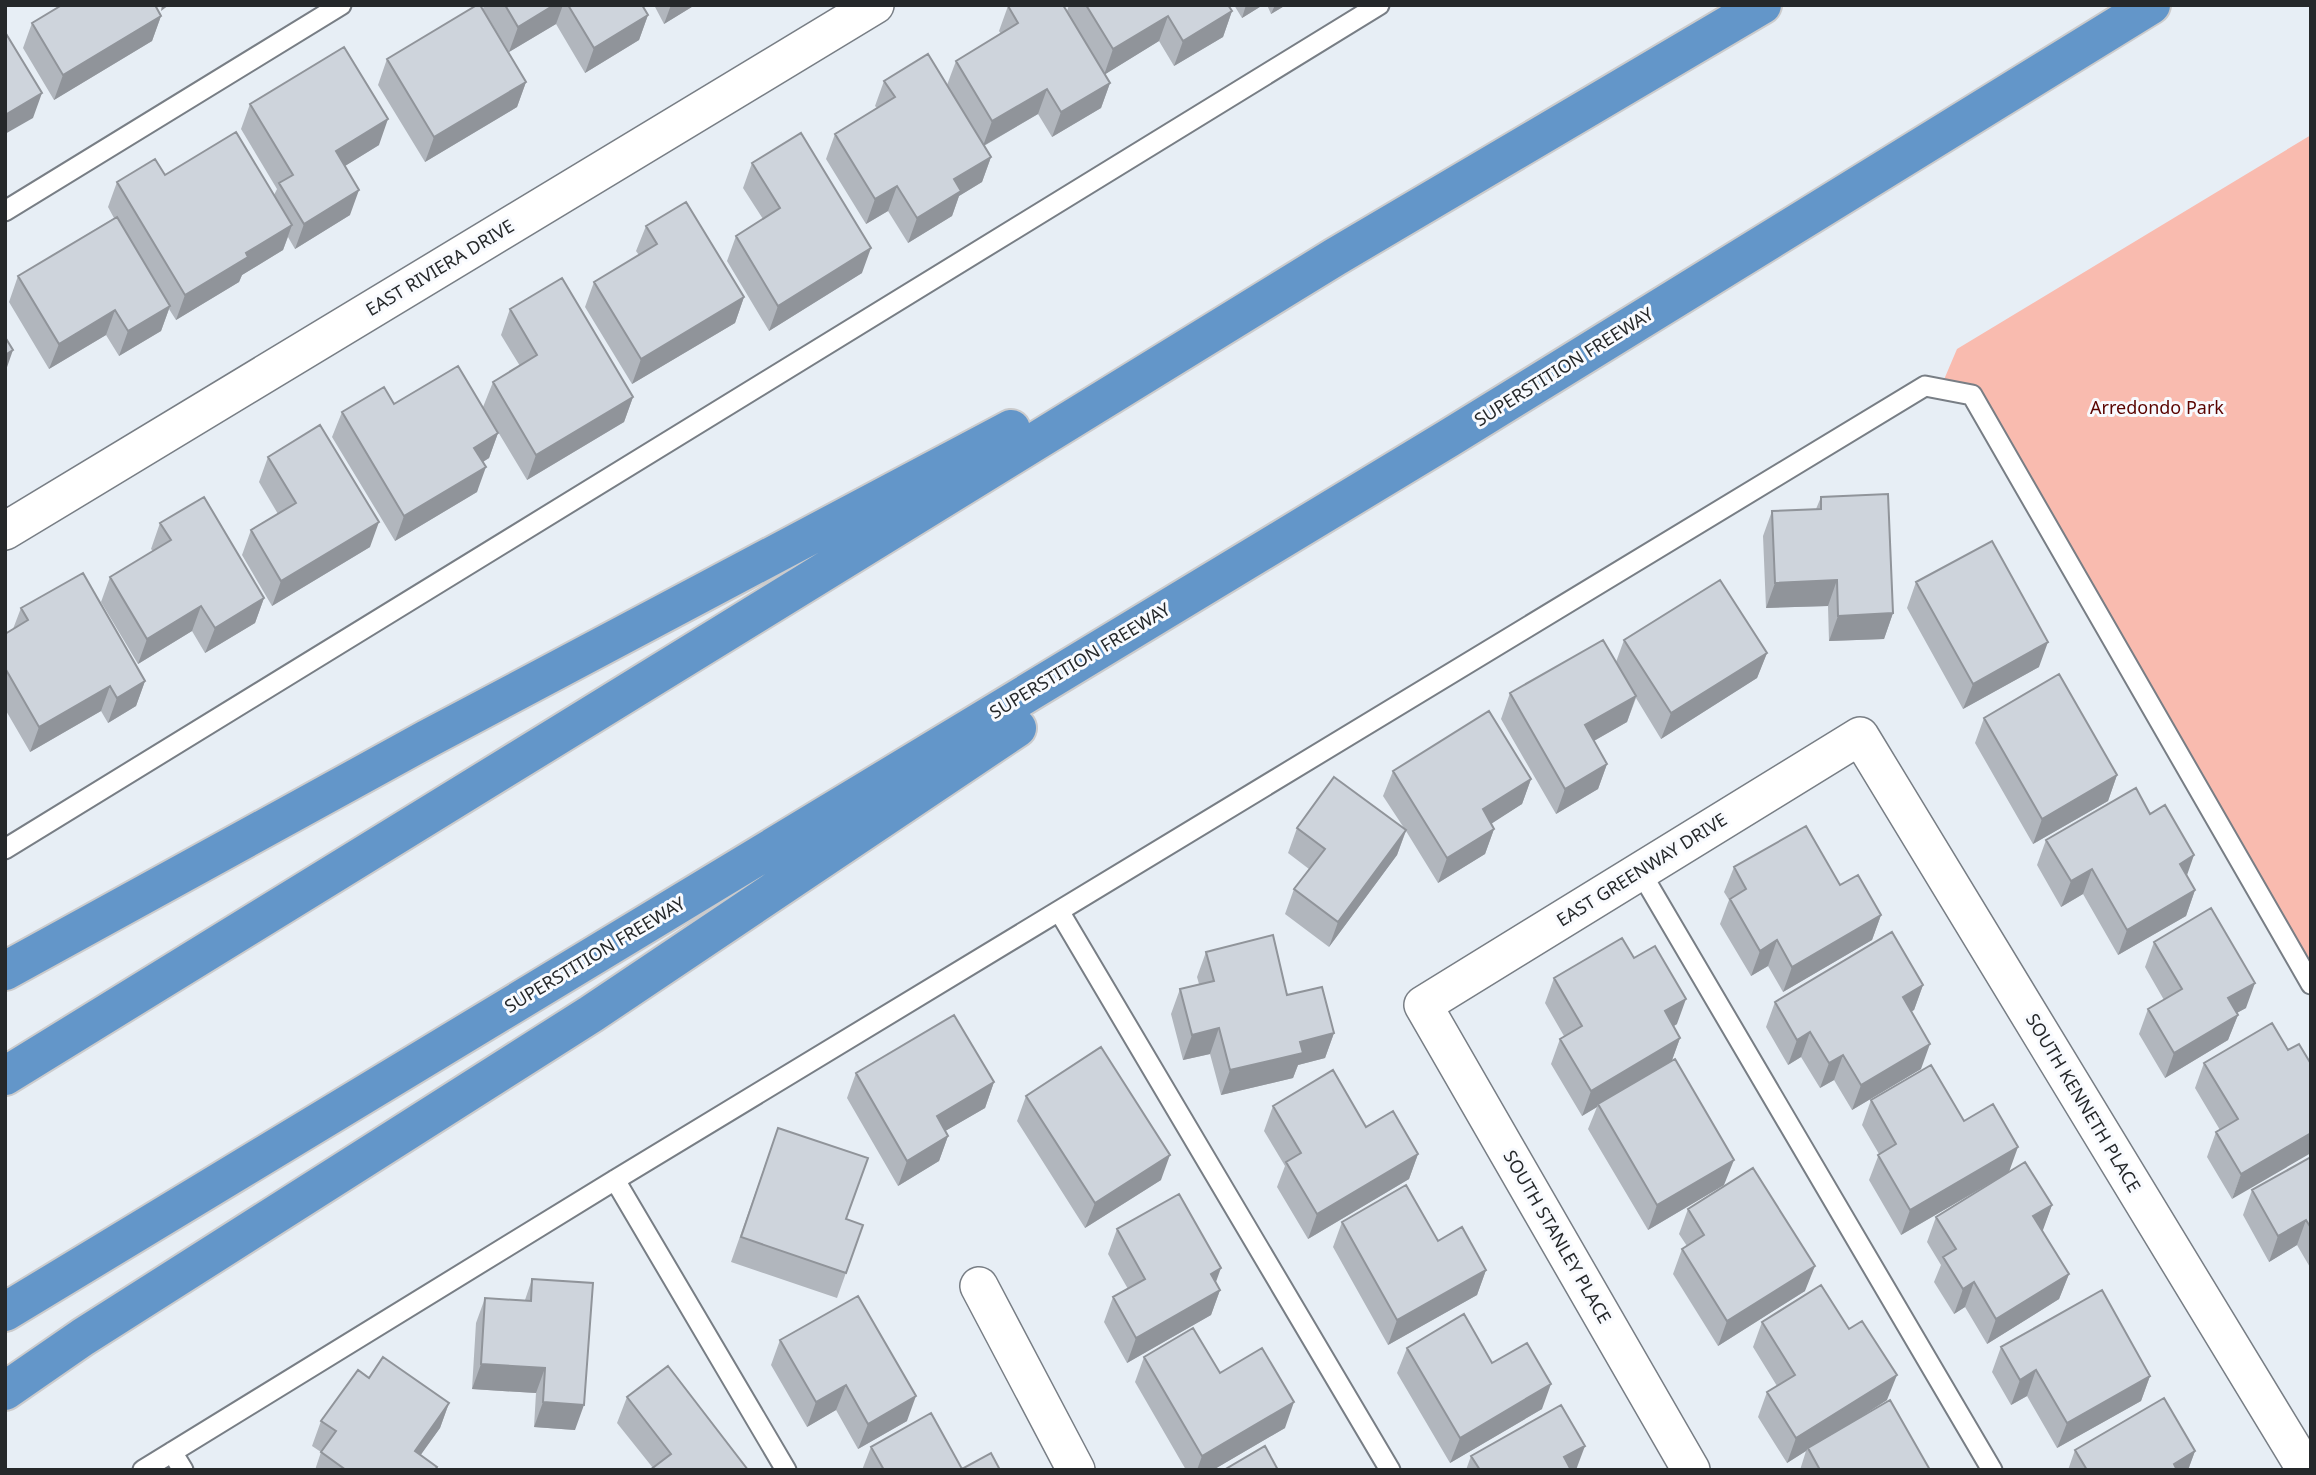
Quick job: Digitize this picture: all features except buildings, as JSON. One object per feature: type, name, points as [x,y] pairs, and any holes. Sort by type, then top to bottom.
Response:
[{"type":"highway","points":[[5,1076],[1335,257],[1762,5]]},
{"type":"highway","name":"SUPERSTITION FREEWAY","points":[[5,1312],[1449,438],[2151,5]]},
{"type":"highway","points":[[5,971],[427,738],[1335,257]]},
{"type":"highway","points":[[5,1391],[83,1337],[591,1014],[1449,438]]},
{"type":"street","name":"EAST RIVIERA DRIVE","points":[[5,531],[874,5]]},
{"type":"street","name":"EAST GREENWAY DRIVE","points":[[1423,1005],[1860,736]]},
{"type":"street","name":"SOUTH KENNETH PLACE","points":[[1860,736],[2306,1470]]},
{"type":"street","name":"SOUTH STANLEY PLACE","points":[[1423,1005],[1690,1470]]},
{"type":"street","points":[[979,1286],[1076,1470]]},
{"type":"lane","points":[[5,211],[341,5]]},
{"type":"lane","points":[[5,849],[1379,5]]},
{"type":"lane","points":[[143,1470],[615,1180],[1925,386],[1972,395],[2311,984]]},
{"type":"lane","points":[[1640,871],[1992,1470]]},
{"type":"lane","points":[[1059,911],[1390,1470]]},
{"type":"lane","points":[[615,1180],[786,1470]]},
{"type":"lane","points":[[172,1452],[183,1470]]},
{"type":"green space","name":"Arredondo Park","points":[[2311,135],[2311,984],[1972,395],[1940,389],[1957,349]]}]
